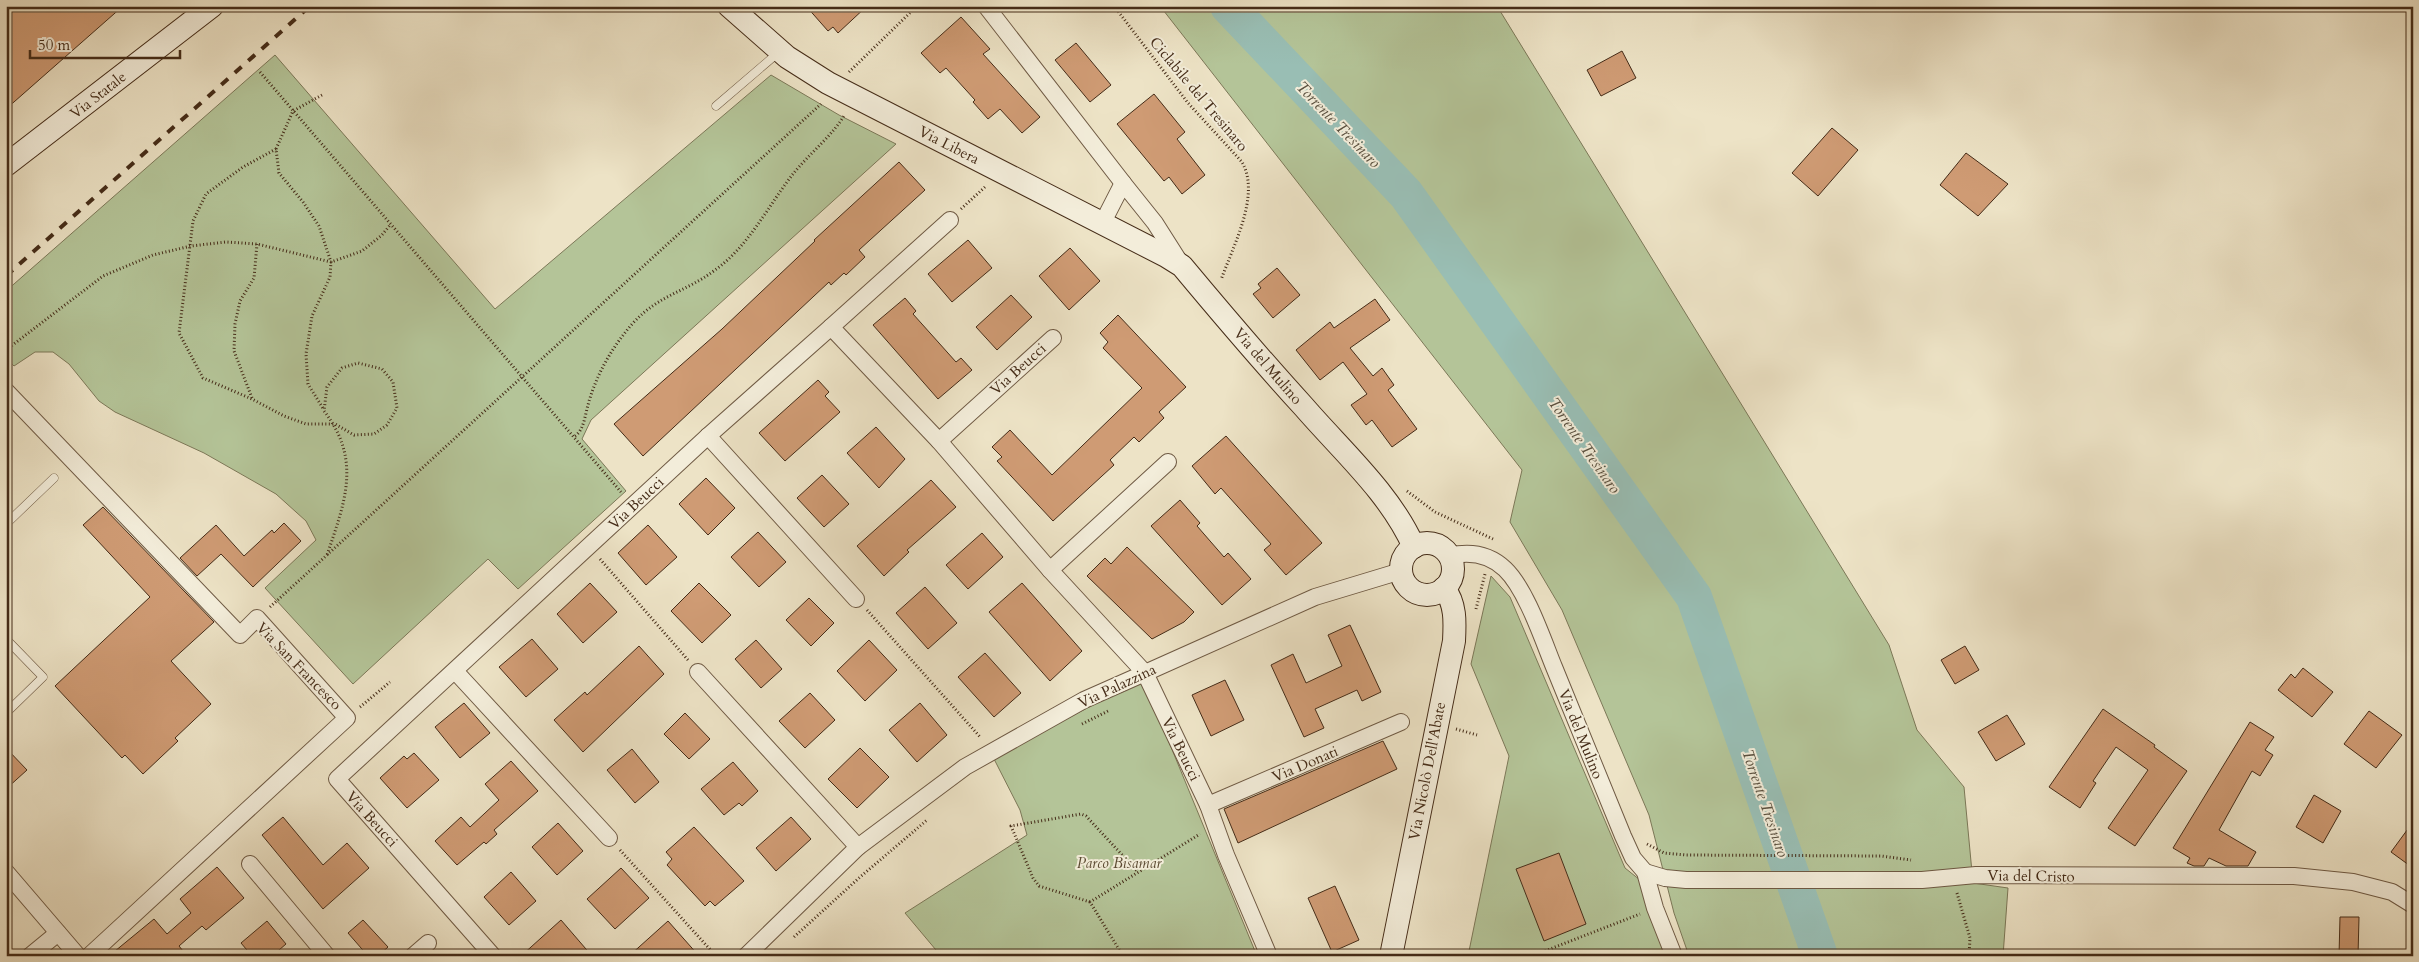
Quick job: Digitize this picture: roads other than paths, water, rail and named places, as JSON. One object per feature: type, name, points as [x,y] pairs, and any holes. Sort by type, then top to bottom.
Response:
[{"type":"street","name":"Via Statale","points":[[6,165],[212,6]]},
{"type":"street","name":"Via Libera","points":[[729,6],[780,51],[828,83],[1166,256],[1182,266]]},
{"type":"street","name":"Via del Mulino","points":[[986,6],[1155,223],[1182,266],[1361,470],[1403,525],[1414,547]]},
{"type":"street","points":[[1102,224],[1122,183]]},
{"type":"street","name":"Via Beucci","points":[[493,956],[337,779],[708,436],[950,220]]},
{"type":"street","name":"Via Beucci","points":[[831,327],[939,441],[1050,570],[1145,673],[1208,805],[1226,855],[1269,956]]},
{"type":"street","name":"Via Beucci","points":[[939,441],[1053,338]]},
{"type":"street","name":"Via San Francesco","points":[[6,391],[240,635],[257,618],[347,718],[89,956]]},
{"type":"street","points":[[708,436],[856,599]]},
{"type":"street","points":[[1050,570],[1168,462]]},
{"type":"street","points":[[1422,544],[1437,546],[1449,556],[1452,570],[1451,576],[1444,588],[1429,595],[1421,594],[1407,586],[1401,570],[1403,559],[1414,547],[1422,544]]},
{"type":"street","name":"Via del Mulino","points":[[1449,556],[1464,553],[1489,557],[1506,570],[1518,588],[1540,632],[1623,836],[1633,858],[1646,872],[1654,908],[1674,956]]},
{"type":"street","name":"Via Palazzina","points":[[746,956],[858,847],[935,787],[993,751],[1084,700],[1315,597],[1401,570]]},
{"type":"street","name":"Via Nicolò Dell'Abate","points":[[1391,956],[1454,641],[1455,620],[1453,606],[1444,588]]},
{"type":"street","points":[[455,671],[609,838]]},
{"type":"street","points":[[698,672],[858,847]]},
{"type":"street","name":"Via Donati","points":[[1208,805],[1401,722]]},
{"type":"street","points":[[250,864],[327,956]]},
{"type":"street","points":[[6,872],[78,956]]},
{"type":"street","name":"Via del Cristo","points":[[1646,872],[1665,878],[1686,880],[1922,880],[1976,875],[2294,876],[2343,881],[2392,892],[2413,905]]},
{"type":"street","points":[[30,956],[58,933]]},
{"type":"street","points":[[413,956],[428,942]]},
{"type":"lane","points":[[716,106],[780,51]]},
{"type":"lane","points":[[6,524],[54,478]]},
{"type":"lane","points":[[6,639],[43,677],[6,713]]},
{"type":"waterway","name":"Torrente Tresinaro","points":[[1228,6],[1406,194],[1694,597],[1820,956]]},
{"type":"railway","points":[[6,276],[310,6]]},
{"type":"park label","name":"Parco Bisamar","points":[[1119,863]]}]
